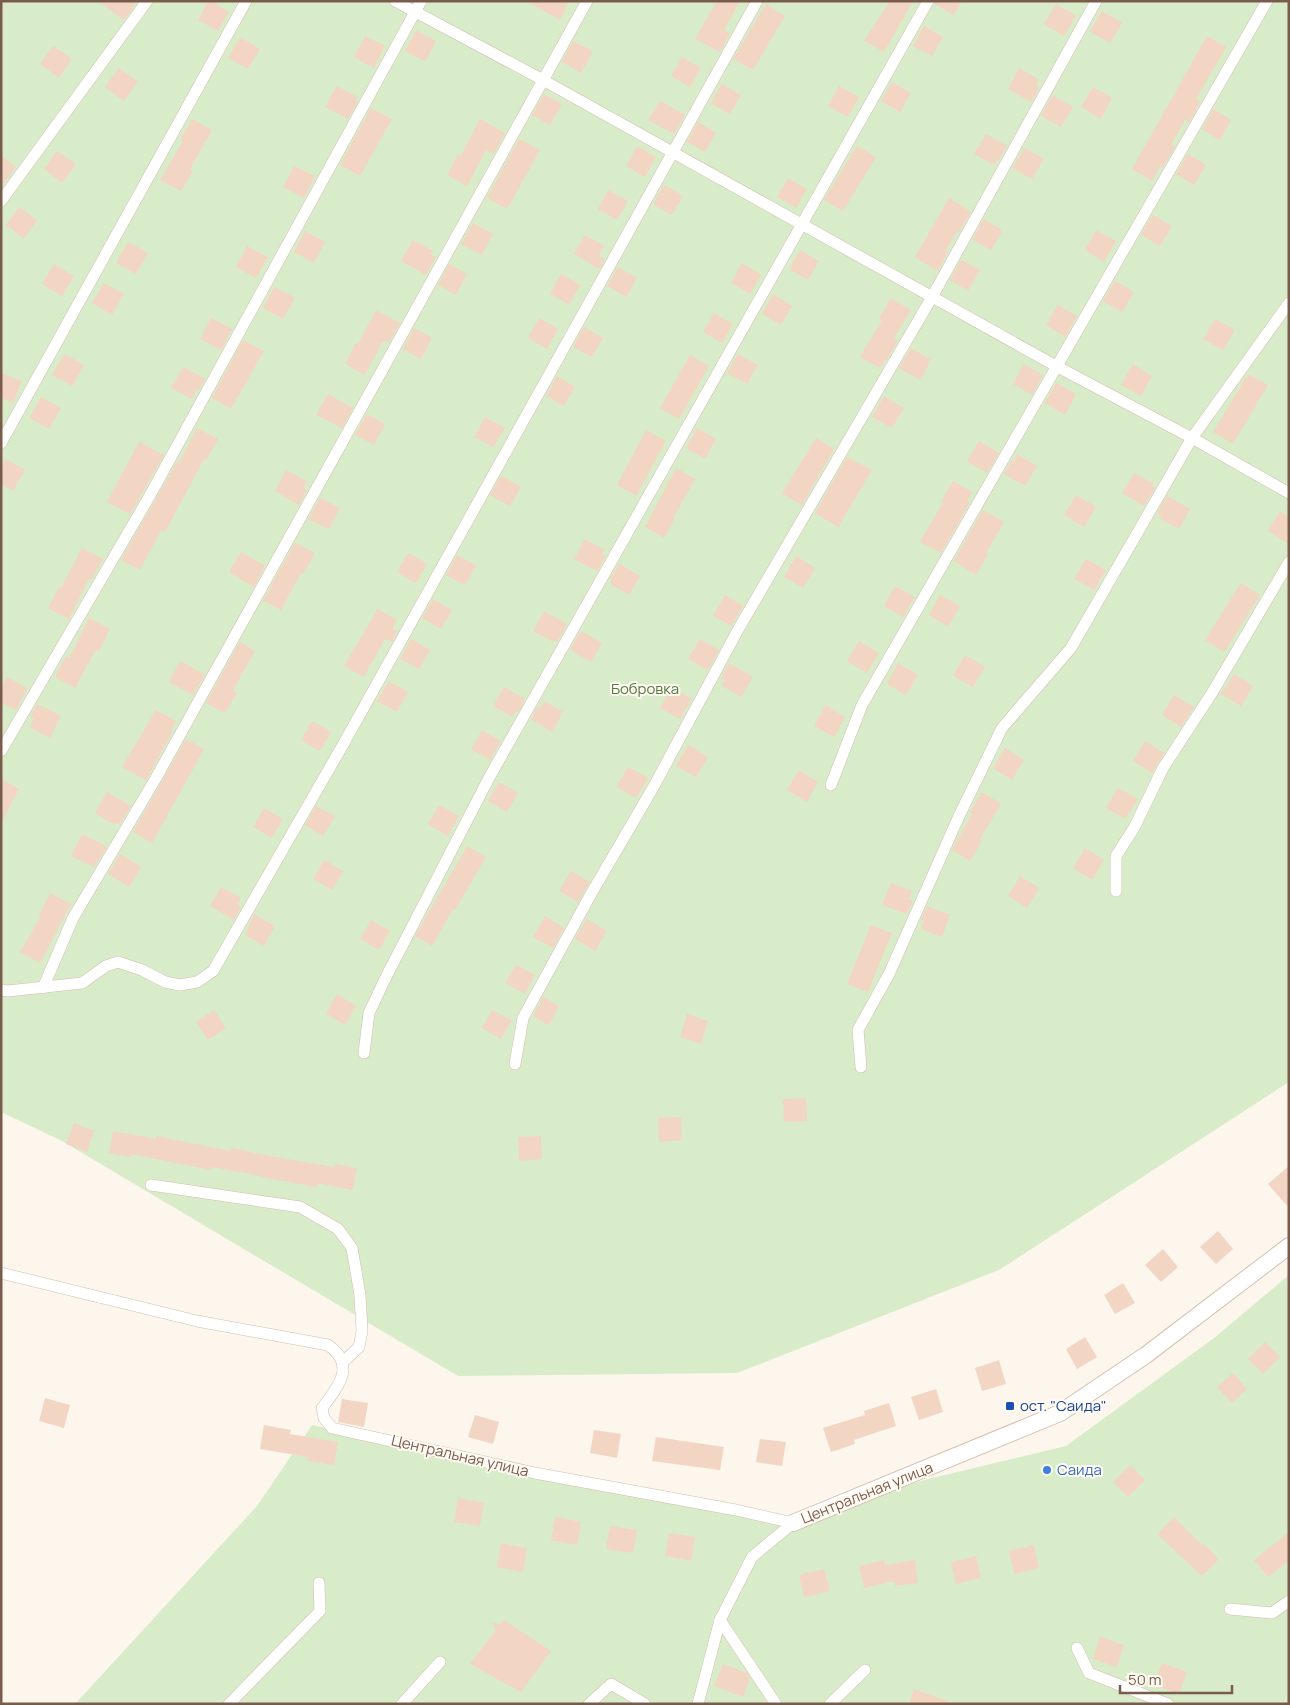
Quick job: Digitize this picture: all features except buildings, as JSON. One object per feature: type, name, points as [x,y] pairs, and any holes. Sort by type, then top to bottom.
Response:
[{"type":"street","points":[[1,201],[147,1]]},
{"type":"street","points":[[1,443],[246,1]]},
{"type":"street","points":[[395,1],[543,80],[1056,366],[1192,438],[1289,493]]},
{"type":"street","points":[[1,751],[149,497],[421,1]]},
{"type":"street","points":[[43,988],[73,918],[156,778],[587,1]]},
{"type":"street","points":[[1,990],[43,988],[82,983],[106,966],[118,962],[142,970],[165,982],[180,985],[197,982],[213,971],[344,743],[757,1]]},
{"type":"street","points":[[364,1053],[369,1013],[490,776],[928,1]]},
{"type":"street","points":[[515,1064],[523,1018],[591,894],[654,786],[739,628],[932,297],[1096,1]]},
{"type":"street","points":[[831,785],[862,705],[1267,1]]},
{"type":"street","points":[[861,1067],[858,1030],[889,974],[959,816],[1002,728],[1071,648],[1192,438],[1289,303]]},
{"type":"street","points":[[1116,891],[1116,856],[1134,828],[1163,768],[1212,693],[1289,562]]},
{"type":"street","points":[[1,1273],[197,1322],[328,1345],[336,1350],[343,1362],[359,1347],[362,1331],[360,1295],[352,1248],[338,1229],[300,1207],[151,1185]]},
{"type":"street","name":"Центральная улица","points":[[343,1362],[344,1372],[337,1388],[322,1408],[324,1418],[332,1428],[535,1473],[793,1523],[1060,1413],[1146,1355],[1289,1246]]},
{"type":"street","points":[[698,1704],[720,1620],[752,1557],[793,1523]]},
{"type":"street","points":[[230,1704],[320,1611],[319,1583]]},
{"type":"street","points":[[1230,1609],[1272,1613],[1289,1601]]},
{"type":"street","points":[[720,1620],[776,1704]]},
{"type":"street","points":[[1078,1648],[1089,1673],[1168,1704]]},
{"type":"street","points":[[402,1704],[440,1662]]},
{"type":"street","points":[[830,1704],[865,1670]]},
{"type":"street","points":[[589,1704],[611,1684],[645,1704]]},
{"type":"green space","name":"Бобровка","points":[[1,1],[1289,1],[1289,1082],[999,1270],[737,1373],[458,1376],[62,1141],[1,1112]]},
{"type":"green space","points":[[1289,1275],[1289,1704],[75,1704],[257,1506],[312,1425],[535,1473],[793,1523],[924,1480],[1066,1446],[1214,1338]]},
{"type":"place","name":"ост. \"Саида\"","points":[[1010,1406]]},
{"type":"place","name":"Саида","points":[[1047,1470]]}]
